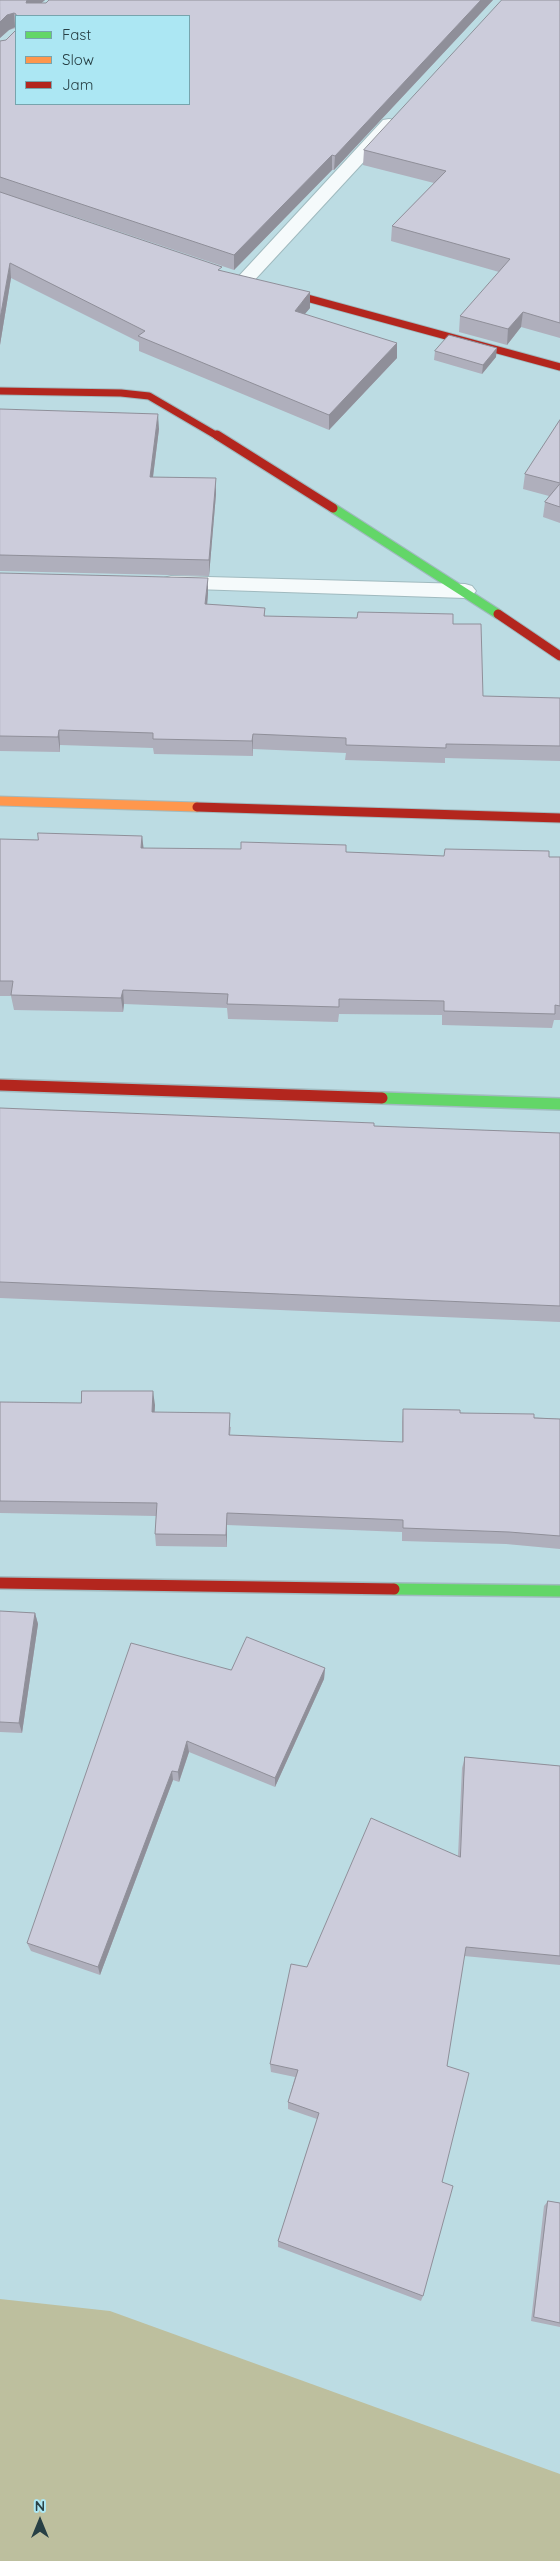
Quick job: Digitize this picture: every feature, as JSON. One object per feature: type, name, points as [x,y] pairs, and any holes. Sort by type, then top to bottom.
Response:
[{"type":"street","points":[[397,115],[249,282],[560,367]]},
{"type":"street","points":[[0,391],[122,393],[149,396],[178,411],[465,591],[560,656]]},
{"type":"street","points":[[148,583],[465,591]]},
{"type":"street","points":[[0,801],[560,818]]},
{"type":"street","points":[[0,1085],[560,1104]]},
{"type":"street","points":[[0,1583],[560,1591]]},
{"type":"green space","points":[[0,2299],[110,2311],[560,2474],[560,2561],[0,2561]]},
{"type":"building","points":[[0,0],[27,0],[26,3],[46,3],[49,0],[481,0],[335,156],[332,155],[234,255],[0,177],[0,41],[6,40],[15,31],[15,105],[190,105],[190,15],[16,15],[14,13],[7,15],[0,22]]},
{"type":"building","points":[[502,0],[560,0],[560,323],[523,312],[508,329],[460,316],[510,259],[392,226],[446,171],[364,150]]},
{"type":"building","points":[[0,192],[222,267],[218,270],[310,292],[295,311],[397,343],[329,415],[138,336],[145,331],[10,263],[0,319]]},
{"type":"building","points":[[449,335],[497,348],[483,365],[435,351]]},
{"type":"building","points":[[0,409],[158,414],[150,477],[216,478],[209,560],[0,555]]},
{"type":"building","points":[[560,420],[560,483],[525,474]]},
{"type":"building","points":[[560,484],[560,507],[545,502]]},
{"type":"building","points":[[0,573],[208,578],[205,604],[265,608],[264,616],[357,618],[358,612],[453,614],[453,624],[481,624],[483,696],[560,698],[560,746],[446,744],[446,748],[346,745],[346,738],[253,734],[252,741],[153,739],[153,733],[59,730],[58,737],[0,736]]},
{"type":"building","points":[[38,833],[142,836],[141,848],[241,849],[241,842],[346,845],[346,852],[444,856],[445,849],[549,851],[549,857],[560,857],[560,1006],[555,1005],[555,1014],[444,1011],[444,1001],[339,999],[339,1007],[227,1004],[228,994],[123,990],[121,998],[11,995],[13,981],[0,981],[0,839],[38,840]]},
{"type":"building","points":[[0,1108],[374,1123],[374,1126],[560,1133],[560,1306],[0,1282]]},
{"type":"building","points":[[82,1391],[153,1391],[152,1412],[230,1413],[229,1435],[403,1442],[403,1409],[460,1410],[460,1413],[534,1414],[534,1418],[560,1419],[560,1536],[403,1528],[403,1520],[227,1513],[226,1535],[155,1534],[157,1503],[0,1501],[0,1402],[81,1403]]},
{"type":"building","points":[[0,1611],[35,1613],[19,1723],[0,1722]]},
{"type":"building","points":[[247,1637],[325,1668],[275,1778],[187,1741],[178,1772],[172,1771],[98,1967],[27,1943],[131,1643],[231,1670]]},
{"type":"building","points":[[465,1757],[560,1766],[560,1956],[466,1947],[447,2066],[469,2073],[442,2182],[453,2186],[423,2296],[278,2241],[319,2113],[288,2102],[298,2070],[270,2064],[291,1964],[307,1967],[371,1818],[460,1857]]},
{"type":"building","points":[[548,2201],[560,2203],[560,2323],[534,2317]]},
{"type":"traffic: fast","points":[[333,508],[498,614]]},
{"type":"traffic: fast","points":[[382,1098],[560,1104]]},
{"type":"traffic: fast","points":[[394,1589],[560,1591]]},
{"type":"traffic: slow","points":[[0,801],[197,807]]},
{"type":"traffic: jam","points":[[274,289],[560,367]]},
{"type":"traffic: jam","points":[[0,391],[121,393],[149,396],[171,407],[333,508]]},
{"type":"traffic: jam","points":[[498,614],[560,656]]},
{"type":"traffic: jam","points":[[197,807],[560,818]]},
{"type":"traffic: jam","points":[[0,1085],[382,1098]]},
{"type":"traffic: jam","points":[[0,1583],[394,1589]]}]
